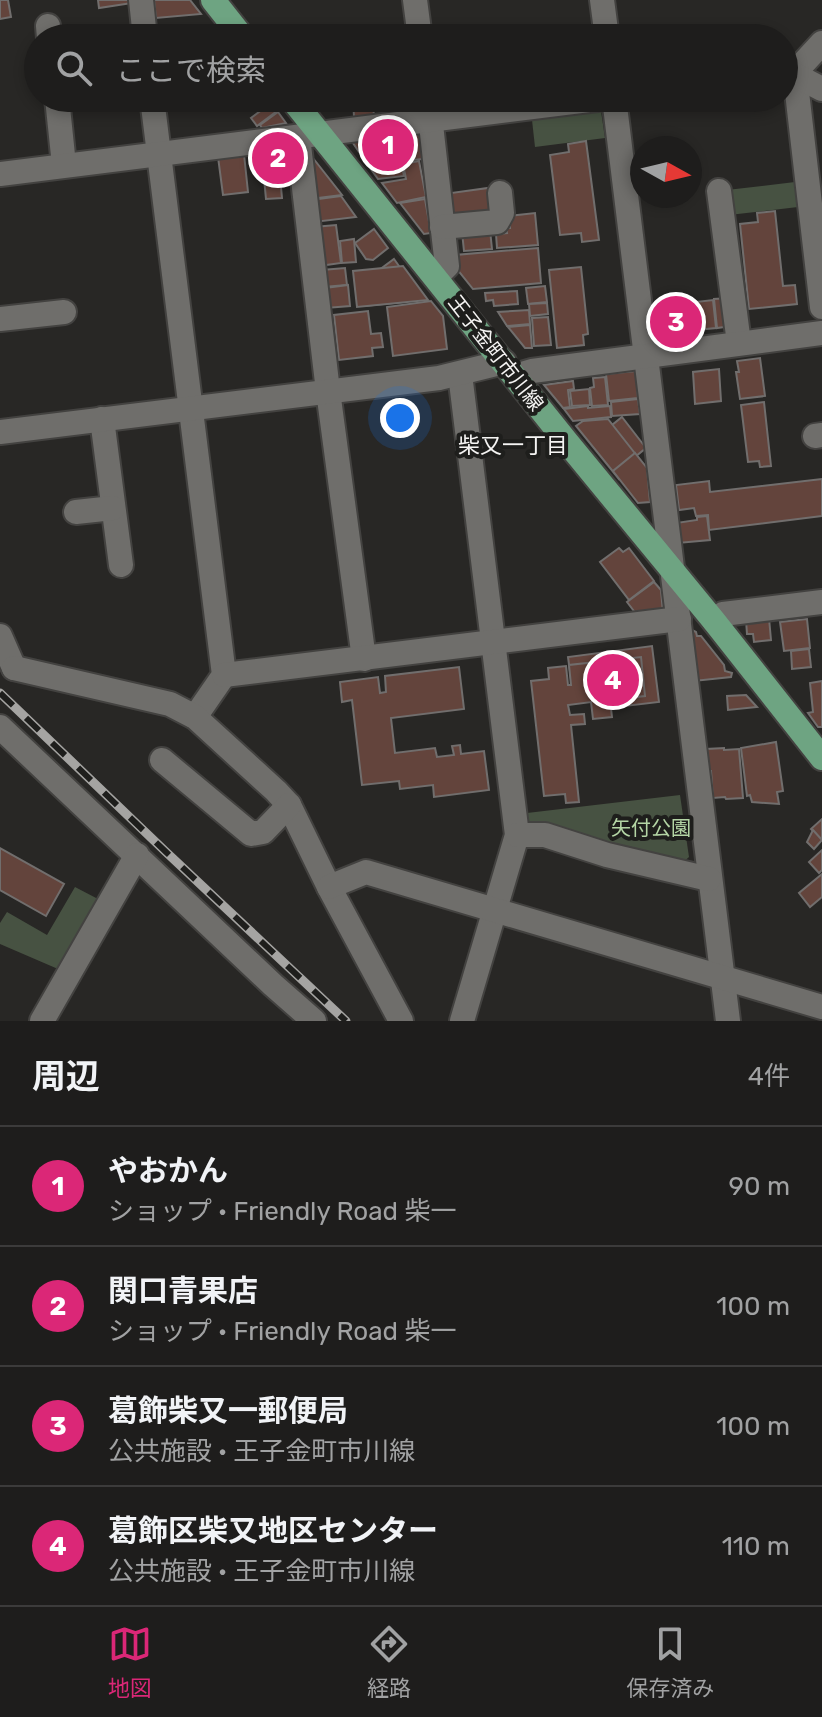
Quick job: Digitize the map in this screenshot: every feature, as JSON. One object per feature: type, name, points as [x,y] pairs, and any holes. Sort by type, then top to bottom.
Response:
[{"type":"main road","points":[[213,0],[232,24]]},
{"type":"main road","name":"王子金町市川線","points":[[298,112],[309,135],[436,277],[822,758]]},
{"type":"street","points":[[141,0],[144,24]]},
{"type":"street","points":[[415,0],[418,24]]},
{"type":"street","points":[[602,0],[605,24]]},
{"type":"street","points":[[798,69],[822,43]]},
{"type":"street","points":[[798,78],[822,89]]},
{"type":"street","points":[[58,112],[64,165]]},
{"type":"street","points":[[154,112],[224,675],[195,717]]},
{"type":"street","points":[[0,174],[309,135],[415,112]]},
{"type":"street","points":[[429,112],[447,266],[436,277]]},
{"type":"street","points":[[616,112],[728,1021]]},
{"type":"street","points":[[795,112],[822,307]]},
{"type":"street","points":[[309,135],[328,391],[364,659]]},
{"type":"street","points":[[719,191],[739,343]]},
{"type":"street","points":[[442,227],[497,222],[502,213],[500,193]]},
{"type":"street","points":[[0,319],[64,312]]},
{"type":"street","points":[[0,432],[460,374],[509,369],[532,371],[822,333]]},
{"type":"street","points":[[460,374],[517,835],[462,1021]]},
{"type":"street","points":[[102,419],[121,565]]},
{"type":"street","points":[[76,512],[113,508]]},
{"type":"street","points":[[714,621],[723,614],[822,602]]},
{"type":"street","points":[[224,675],[679,619]]},
{"type":"street","points":[[0,636],[7,673],[170,704],[195,717],[276,791],[289,805],[401,1021]]},
{"type":"street","points":[[0,727],[314,1021]]},
{"type":"street","points":[[162,760],[251,834],[263,832],[289,805]]},
{"type":"street","points":[[517,835],[545,835],[607,855],[709,879]]},
{"type":"street","points":[[42,1021],[137,855]]},
{"type":"street","points":[[329,887],[366,872],[822,1007]]},
{"type":"green space","points":[[601,112],[605,138],[535,147],[532,120]]},
{"type":"green space","points":[[795,182],[798,207],[729,215],[727,190]]},
{"type":"green space","name":"矢付公園","points":[[680,795],[689,857],[680,865],[529,825],[527,813]]},
{"type":"green space","points":[[75,887],[98,899],[58,969],[0,944],[0,923],[7,912],[47,935]]},
{"type":"building","points":[[0,0],[8,0],[11,17],[0,19]]},
{"type":"building","points":[[98,0],[131,0],[132,3],[99,8]]},
{"type":"building","points":[[154,0],[190,0],[201,14],[156,18]]},
{"type":"building","points":[[259,112],[276,112],[257,126],[251,118]]},
{"type":"building","points":[[278,112],[286,123],[262,128],[260,125]]},
{"type":"building","points":[[354,112],[374,112],[374,115],[354,117]]},
{"type":"building","points":[[420,130],[423,159],[412,160],[409,131]]},
{"type":"building","points":[[409,131],[412,162],[396,166],[377,156],[375,134]]},
{"type":"building","points":[[375,135],[376,150],[359,152],[349,137]]},
{"type":"building","points":[[586,141],[599,240],[582,242],[581,233],[560,235],[550,155],[569,152],[568,144]]},
{"type":"building","points":[[287,147],[290,184],[282,185],[281,175],[271,176],[269,149]]},
{"type":"building","points":[[268,150],[271,174],[256,176],[255,151]]},
{"type":"building","points":[[376,151],[377,157],[382,156],[383,163],[368,164],[360,153]]},
{"type":"building","points":[[309,153],[342,195],[310,199]]},
{"type":"building","points":[[244,154],[248,192],[223,195],[218,157]]},
{"type":"building","points":[[419,161],[426,197],[397,203],[382,183],[406,179],[403,164]]},
{"type":"building","points":[[390,162],[390,167],[402,166],[404,176],[378,179],[368,165]]},
{"type":"building","points":[[280,176],[282,198],[266,199],[264,178]]},
{"type":"building","points":[[488,188],[491,213],[454,217],[451,193]]},
{"type":"building","points":[[341,196],[356,217],[314,222],[311,200]]},
{"type":"building","points":[[425,199],[431,233],[424,234],[400,203]]},
{"type":"building","points":[[775,211],[783,286],[795,285],[797,304],[749,309],[740,224],[758,222],[757,213]]},
{"type":"building","points":[[535,213],[538,245],[497,248],[496,234],[507,233],[509,216]]},
{"type":"building","points":[[336,225],[341,263],[319,266],[314,227]]},
{"type":"building","points":[[374,229],[388,248],[373,260],[366,259],[355,243]]},
{"type":"building","points":[[490,230],[492,249],[464,251],[462,232]]},
{"type":"building","points":[[354,239],[356,262],[342,263],[340,241]]},
{"type":"building","points":[[538,248],[541,283],[473,289],[457,269],[455,255]]},
{"type":"building","points":[[394,259],[399,266],[403,302],[365,306],[361,272],[379,270]]},
{"type":"building","points":[[403,266],[428,300],[357,307],[353,271]]},
{"type":"building","points":[[581,267],[588,334],[583,335],[584,345],[557,348],[549,270]]},
{"type":"building","points":[[345,268],[347,285],[323,287],[322,270]]},
{"type":"building","points":[[348,285],[350,306],[326,308],[325,288]]},
{"type":"building","points":[[545,286],[547,302],[528,304],[526,288]]},
{"type":"building","points":[[517,291],[518,304],[494,306],[493,300],[486,301],[485,293]]},
{"type":"building","points":[[729,298],[732,326],[717,328],[714,299]]},
{"type":"building","points":[[713,300],[716,328],[656,334],[653,307]]},
{"type":"building","points":[[431,301],[443,316],[447,349],[393,356],[387,307]]},
{"type":"building","points":[[547,303],[548,314],[530,316],[529,304]]},
{"type":"building","points":[[529,310],[530,324],[507,326],[498,312]]},
{"type":"building","points":[[368,311],[371,334],[381,333],[383,347],[372,348],[373,356],[339,360],[334,315]]},
{"type":"building","points":[[548,317],[551,345],[534,346],[532,318]]},
{"type":"building","points":[[530,325],[532,348],[525,348],[508,327]]},
{"type":"building","points":[[760,358],[765,396],[740,399],[737,361]]},
{"type":"building","points":[[719,369],[721,401],[695,404],[693,372]]},
{"type":"building","points":[[636,371],[638,398],[609,401],[606,374]]},
{"type":"building","points":[[605,377],[608,405],[592,406],[590,388],[594,387],[593,378]]},
{"type":"building","points":[[573,381],[574,389],[568,390],[570,407],[563,408],[544,385]]},
{"type":"building","points":[[589,389],[590,405],[572,406],[570,391]]},
{"type":"building","points":[[638,399],[640,414],[612,416],[611,402]]},
{"type":"building","points":[[764,402],[771,466],[760,467],[759,461],[748,462],[741,405]]},
{"type":"building","points":[[610,406],[611,417],[573,421],[564,409]]},
{"type":"building","points":[[622,417],[646,448],[615,473],[591,442]]},
{"type":"building","points":[[608,419],[641,461],[619,479],[576,426],[583,421]]},
{"type":"building","points":[[635,453],[647,468],[650,502],[638,503],[613,471]]},
{"type":"building","points":[[822,479],[822,516],[709,530],[708,515],[696,516],[694,508],[679,510],[676,485],[709,481],[710,492]]},
{"type":"building","points":[[707,516],[710,540],[678,543],[676,523]]},
{"type":"building","points":[[619,548],[623,552],[629,548],[654,581],[629,600],[600,562]]},
{"type":"building","points":[[654,582],[661,590],[663,613],[637,615],[627,602]]},
{"type":"building","points":[[769,618],[771,640],[754,642],[753,634],[747,634],[746,620]]},
{"type":"building","points":[[807,619],[810,648],[784,651],[780,622]]},
{"type":"building","points":[[692,630],[701,636],[724,665],[725,671],[732,673],[731,677],[694,681]]},
{"type":"building","points":[[652,646],[659,702],[600,709],[597,684],[572,687],[568,657]]},
{"type":"building","points":[[809,649],[811,667],[792,669],[791,651]]},
{"type":"building","points":[[641,657],[645,696],[610,700],[612,717],[593,719],[591,702],[568,705],[570,715],[584,714],[585,724],[571,725],[579,802],[566,803],[565,794],[544,796],[531,681],[549,679],[548,668],[566,666],[568,685],[571,685],[569,665]]},
{"type":"building","points":[[459,667],[464,709],[391,718],[395,753],[435,748],[437,757],[454,755],[452,746],[460,745],[461,754],[484,751],[489,790],[434,797],[433,785],[400,789],[399,781],[362,785],[352,700],[342,702],[340,682],[378,677],[380,693],[386,692],[385,676]]},
{"type":"building","points":[[822,681],[822,727],[818,727],[808,713],[813,712],[810,683]]},
{"type":"building","points":[[746,695],[757,707],[728,710],[727,696]]},
{"type":"building","points":[[776,742],[783,791],[777,792],[779,804],[752,802],[750,795],[747,796],[741,748]]},
{"type":"building","points":[[706,749],[739,749],[743,798],[713,798]]},
{"type":"building","points":[[822,819],[822,840],[811,829]]},
{"type":"building","points":[[813,830],[822,840],[814,849],[807,842]]},
{"type":"building","points":[[0,848],[64,884],[46,916],[0,890]]},
{"type":"building","points":[[822,850],[822,870],[819,873],[809,862]]},
{"type":"building","points":[[822,874],[822,897],[810,907],[799,893]]},
{"type":"railway","points":[[0,693],[346,1021]]},
{"type":"place","name":"やおかん","points":[[388,145]]},
{"type":"place","name":"関口青果店","points":[[278,158]]},
{"type":"place","name":"葛飾柴又一郵便局","points":[[676,322]]},
{"type":"place","name":"葛飾区柴又地区センター","points":[[613,680]]},
{"type":"district","name":"柴又一丁目","points":[[513,445]]}]
